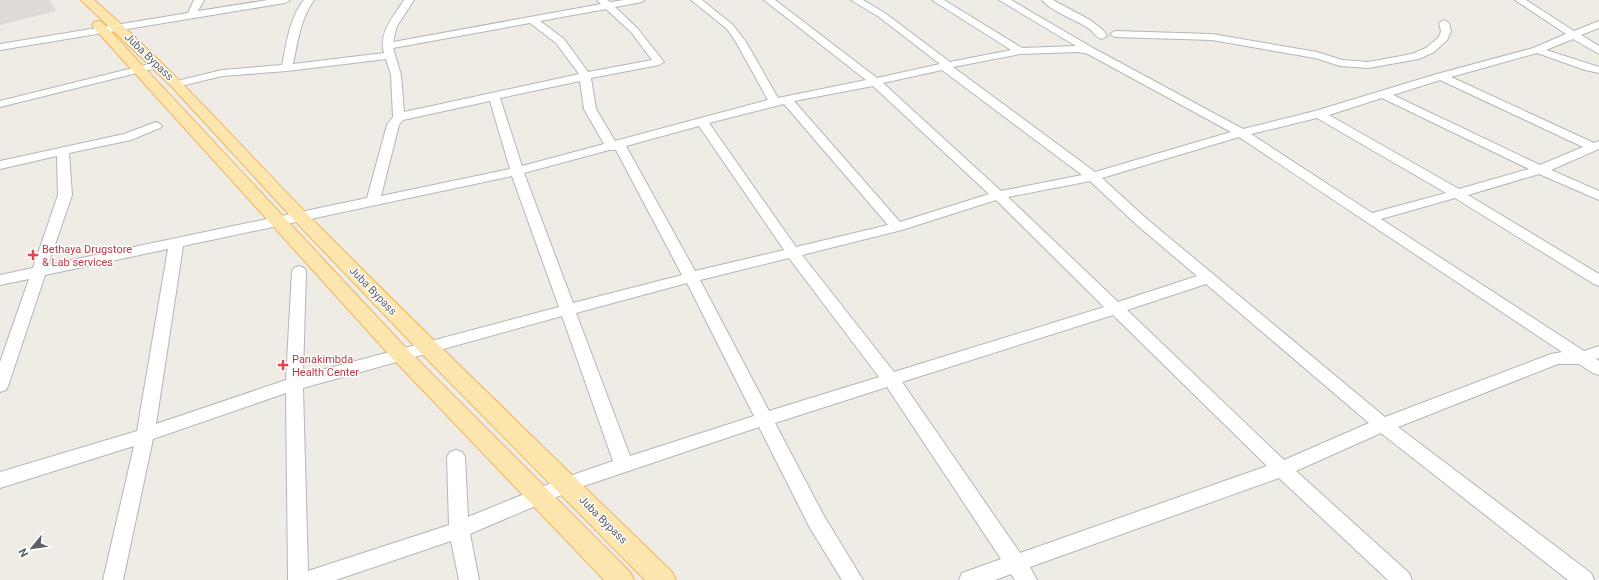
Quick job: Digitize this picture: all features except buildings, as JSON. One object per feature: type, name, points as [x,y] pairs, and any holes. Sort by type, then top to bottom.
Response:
[{"type":"main road","name":"Juba Bypass","points":[[76,0],[110,28]]},
{"type":"main road","name":"Juba Bypass","points":[[87,0],[110,28],[148,67],[278,222],[400,354],[621,580]]},
{"type":"main road","name":"Juba Bypass","points":[[148,67],[177,84],[301,217],[427,347],[568,484],[663,580]]},
{"type":"street","points":[[192,15],[199,0]]},
{"type":"street","points":[[0,47],[285,0]]},
{"type":"street","points":[[287,68],[298,20],[303,7],[309,0]]},
{"type":"street","points":[[399,117],[396,75],[388,50],[389,33],[409,0]]},
{"type":"street","points":[[177,84],[222,73],[287,68],[388,50],[532,20],[604,3],[639,0]]},
{"type":"street","points":[[696,0],[730,27],[781,101],[897,227]]},
{"type":"street","points":[[769,0],[876,82],[998,195],[1282,469],[1402,580]]},
{"type":"street","points":[[856,0],[882,15],[946,66],[1093,178],[1143,223],[1384,425],[1584,580]]},
{"type":"street","points":[[937,0],[1020,51]]},
{"type":"street","points":[[1004,0],[1091,51],[1241,133],[1599,369]]},
{"type":"street","points":[[1048,0],[1060,9],[1098,29],[1102,36]]},
{"type":"street","points":[[1521,1],[1540,0]]},
{"type":"street","points":[[1521,1],[1599,51]]},
{"type":"street","points":[[373,202],[393,125],[399,117],[585,76],[659,62],[634,30],[604,3]]},
{"type":"street","points":[[532,20],[560,41],[585,76],[590,109],[616,146],[691,277],[763,420],[817,522],[854,580]]},
{"type":"street","points":[[1115,34],[1212,37],[1317,55],[1348,65],[1361,65],[1414,57],[1430,50],[1443,38],[1446,31],[1444,23]]},
{"type":"street","points":[[0,480],[145,435],[294,384],[400,354],[691,277],[897,227],[998,195],[1093,178],[1241,133],[1319,114],[1441,76],[1537,50],[1571,34],[1596,26]]},
{"type":"street","points":[[0,280],[517,171],[616,146],[702,121],[781,101],[946,66],[1020,51],[1078,49],[1091,51]]},
{"type":"street","points":[[1537,50],[1582,66],[1599,70]]},
{"type":"street","points":[[0,104],[148,67]]},
{"type":"street","points":[[1441,76],[1596,146]]},
{"type":"street","points":[[1383,94],[1540,170],[1599,196]]},
{"type":"street","points":[[494,96],[517,171],[624,465]]},
{"type":"street","points":[[1319,114],[1458,194],[1599,281]]},
{"type":"street","points":[[702,121],[793,253],[891,380],[1027,580]]},
{"type":"street","points":[[0,166],[127,137],[156,126]]},
{"type":"street","points":[[1371,218],[1540,170],[1596,146]]},
{"type":"street","points":[[0,386],[65,195],[63,151]]},
{"type":"street","points":[[113,580],[145,435],[176,243]]},
{"type":"street","points":[[298,580],[294,384],[299,271]]},
{"type":"street","points":[[308,580],[458,530],[568,484],[624,465],[1050,330],[1208,278]]},
{"type":"street","points":[[969,580],[1282,469],[1384,425],[1557,358],[1581,358],[1599,352]]},
{"type":"street","points":[[456,457],[458,530],[469,580]]},
{"type":"shaded area","points":[[0,0],[50,0],[56,11],[0,25]]},
{"type":"place","name":"Bethaya Drugstore & Lab services","points":[[33,255]]},
{"type":"place","name":"Panakimbda Health Center","points":[[283,365]]}]
